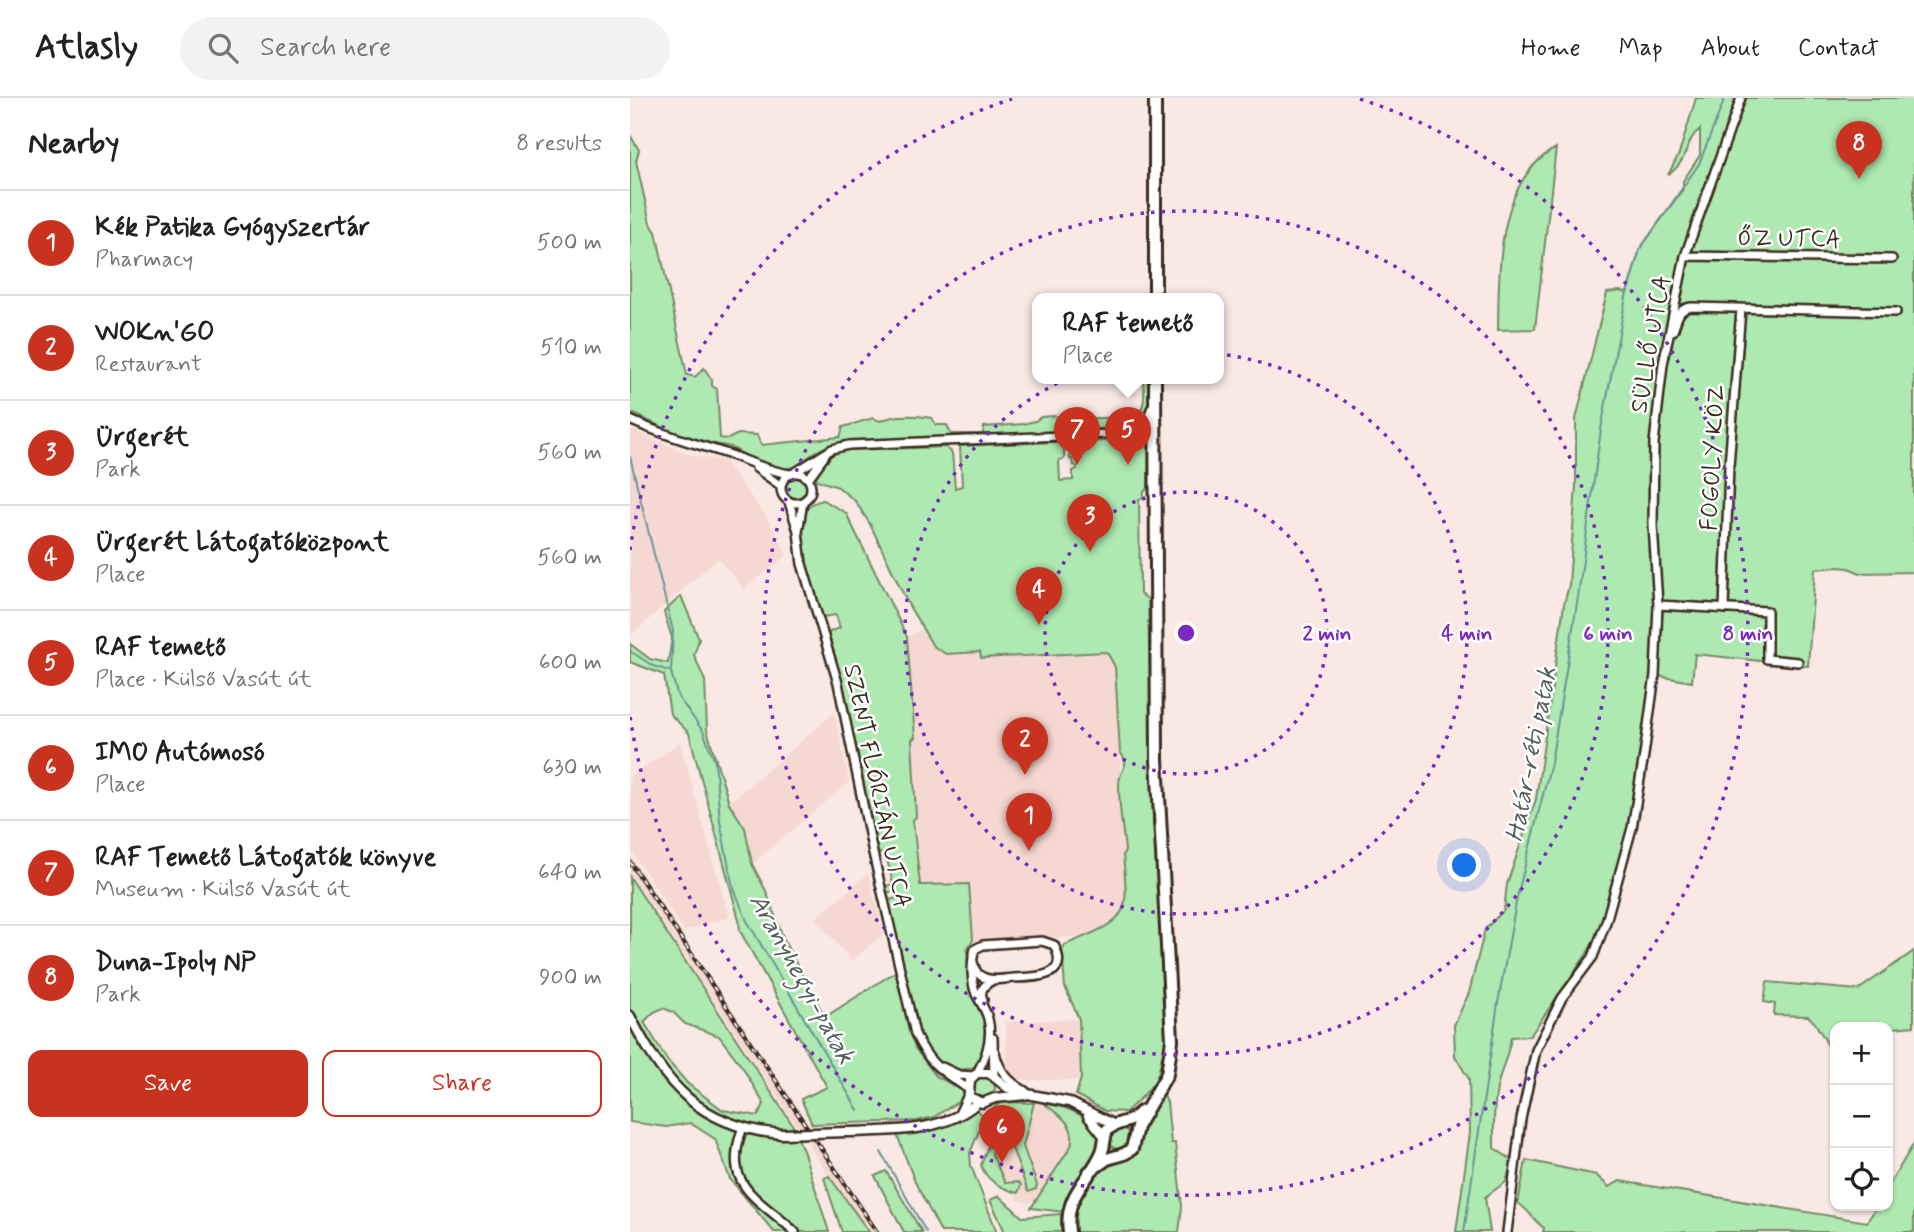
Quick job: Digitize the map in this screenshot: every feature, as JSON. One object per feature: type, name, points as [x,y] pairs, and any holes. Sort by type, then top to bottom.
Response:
[{"type":"main road","points":[[1154,293],[1155,98]]},
{"type":"main road","points":[[1089,1172],[1107,1159],[1132,1149],[1134,1135],[1167,1074],[1172,1040],[1157,759],[1155,384]]},
{"type":"main road","points":[[1069,1232],[1068,1218],[1072,1199],[1101,1154],[1107,1130],[1137,1116],[1154,1099]]},
{"type":"main road","points":[[1119,1124],[1130,1128],[1134,1135]]},
{"type":"main road","points":[[1104,1139],[1110,1151],[1120,1154]]},
{"type":"street","name":"SÜLLŐ UTCA","points":[[1507,1232],[1521,1119],[1536,1050],[1562,998],[1593,957],[1606,922],[1632,828],[1653,688],[1658,605],[1653,525],[1654,443],[1669,331],[1685,256],[1741,98]]},
{"type":"street","name":"ŐZ UTCA","points":[[1685,256],[1892,259]]},
{"type":"street","points":[[1669,331],[1673,331],[1683,308],[1896,312]]},
{"type":"street","name":"FOGOLY KÖZ","points":[[1724,609],[1729,466],[1741,309]]},
{"type":"street","points":[[1132,432],[1148,419],[1155,392]]},
{"type":"street","points":[[630,420],[663,435],[727,454],[750,464],[792,474],[804,475],[808,479],[811,492],[803,502],[789,502],[783,496],[783,481],[792,474],[832,449],[849,445],[1155,432]]},
{"type":"street","points":[[808,479],[819,461],[832,449]]},
{"type":"street","points":[[750,464],[781,486]]},
{"type":"street","name":"SZENT FLÓRIÁN UTCA","points":[[789,502],[798,532],[802,564],[838,683],[911,1020],[921,1047],[933,1065],[969,1091]]},
{"type":"street","name":"SZENT FLÓRIÁN UTCA","points":[[798,532],[803,502]]},
{"type":"street","points":[[1658,605],[1767,611],[1767,659],[1797,662]]},
{"type":"street","points":[[960,1113],[975,1074],[986,1055],[990,1028],[974,988],[973,962],[975,949],[983,945],[1051,943],[1056,948],[1058,962],[1048,975],[993,979],[977,974],[973,962]]},
{"type":"street","points":[[993,979],[986,984],[981,994],[991,1018],[995,1078],[999,1090],[995,1098]]},
{"type":"street","points":[[630,1016],[651,1056],[682,1094],[708,1112],[743,1127],[781,1133],[927,1127],[978,1102],[1032,1095]]},
{"type":"street","points":[[993,1041],[1001,1072],[1013,1084],[1032,1095]]},
{"type":"street","name":"SZENT FLÓRIÁN UTCA","points":[[921,1047],[947,1070],[959,1074],[975,1074]]},
{"type":"street","points":[[975,1074],[985,1072],[1008,1087],[1032,1095],[1058,1099],[1119,1124]]},
{"type":"street","points":[[969,1091],[978,1102]]},
{"type":"street","points":[[1078,1107],[1098,1126],[1104,1139]]},
{"type":"street","points":[[743,1127],[735,1150],[737,1174],[751,1194],[795,1232]]},
{"type":"shaded area","points":[[630,429],[693,456],[724,460],[770,523],[787,555],[744,589],[718,558],[630,636]]},
{"type":"shaded area","points":[[923,629],[933,646],[980,652],[981,657],[1107,649],[1116,666],[1127,905],[1115,924],[1088,936],[966,943],[920,885],[907,637]]},
{"type":"shaded area","points":[[833,714],[849,782],[752,864],[745,828],[729,803]]},
{"type":"shaded area","points":[[680,742],[729,917],[684,931],[630,849],[630,777]]},
{"type":"shaded area","points":[[630,855],[880,1232],[869,1232],[829,1176],[630,873]]},
{"type":"shaded area","points":[[868,874],[884,934],[851,961],[816,918]]},
{"type":"shaded area","points":[[1078,1019],[1080,1080],[1018,1080],[1007,1068],[1006,1022]]},
{"type":"shaded area","points":[[1034,1103],[1043,1103],[1061,1117],[1073,1130],[1073,1138],[1071,1146],[1035,1201],[1028,1203],[1015,1199],[1021,1185],[1005,1183],[992,1154],[996,1147],[1006,1143],[1012,1146],[1027,1191],[1037,1185],[1023,1146]]},
{"type":"green space","points":[[1696,98],[1914,98],[1914,572],[1860,573],[1838,567],[1815,569],[1808,666],[1695,654],[1692,682],[1658,676],[1636,807],[1604,923],[1586,955],[1530,1036],[1511,1037],[1497,1088],[1494,1114],[1494,1148],[1512,1160],[1506,1182],[1485,1197],[1490,1232],[1456,1232],[1470,1133],[1469,1079],[1455,1056],[1454,1025],[1469,993],[1485,929],[1504,910],[1507,884],[1536,799],[1569,585],[1576,485],[1576,419],[1607,293],[1627,293],[1640,249],[1683,189],[1683,181],[1700,155],[1700,129],[1691,139],[1680,163],[1668,175],[1679,154]]},
{"type":"green space","points":[[630,135],[639,150],[636,161],[650,223],[656,232],[687,375],[695,377],[704,368],[712,380],[712,386],[717,389],[720,438],[728,439],[738,434],[757,435],[761,445],[840,437],[843,427],[873,418],[880,421],[905,416],[932,418],[936,425],[947,425],[951,434],[983,434],[984,427],[1023,424],[1041,417],[1132,417],[1143,405],[1143,384],[1149,384],[1149,405],[1144,420],[1127,427],[1088,432],[1033,432],[1022,436],[842,443],[815,452],[796,467],[782,469],[753,460],[731,447],[704,442],[668,430],[630,412]]},
{"type":"green space","points":[[1556,148],[1535,329],[1498,330],[1501,255],[1512,204],[1522,182],[1536,163]]},
{"type":"green space","points":[[1147,440],[1148,488],[1143,498],[1139,499],[1140,594],[1148,599],[1153,823],[1166,978],[1166,1038],[1157,1079],[1126,1112],[1105,1111],[1076,1095],[1081,1078],[1079,1019],[1065,987],[1062,951],[1065,945],[1111,923],[1123,909],[1125,900],[1125,851],[1119,793],[1125,762],[1120,752],[1115,667],[1107,652],[981,658],[980,652],[946,654],[933,646],[908,604],[870,524],[855,501],[838,487],[817,480],[815,473],[828,458],[845,450],[946,447],[952,453],[955,488],[962,486],[960,446],[1058,442],[1064,446],[1064,459],[1059,460],[1060,481],[1073,480],[1073,471],[1077,466],[1073,465],[1070,459],[1069,445],[1072,442]]},
{"type":"green space","points":[[796,478],[804,481],[807,489],[804,497],[796,500],[788,497],[785,489],[788,481]]},
{"type":"green space","points":[[823,500],[846,513],[907,637],[915,738],[912,739],[916,817],[913,820],[920,885],[969,884],[973,940],[967,949],[969,990],[985,1022],[983,1049],[978,1065],[971,1068],[950,1068],[937,1061],[924,1045],[917,1027],[886,901],[897,898],[895,891],[885,893],[883,887],[893,884],[886,855],[876,852],[841,681],[828,635],[840,628],[836,615],[823,617],[806,562],[802,531],[804,518],[808,507]]},
{"type":"green space","points":[[681,596],[699,639],[694,655],[705,681],[707,730],[729,803],[745,828],[752,864],[766,891],[785,943],[825,1017],[895,972],[915,1048],[936,1076],[963,1091],[964,1098],[934,1117],[917,1121],[812,1124],[801,1099],[827,1087],[740,931],[689,733],[670,714],[664,675],[630,662],[630,644],[650,659],[668,663],[672,638],[664,612]]},
{"type":"green space","points":[[630,877],[792,1124],[829,1232],[774,1232],[730,1179],[715,1139],[690,1123],[666,1127],[630,1122]],"holes":[[[663,1008],[673,1012],[685,1024],[719,1036],[743,1068],[764,1104],[758,1116],[723,1110],[688,1084],[667,1060],[644,1022],[654,1012]]]},
{"type":"green space","points":[[1914,951],[1914,1026],[1893,1028],[1893,1022],[1830,1022],[1830,1048],[1808,1016],[1774,1015],[1775,1004],[1764,1002],[1767,982],[1858,990]]},
{"type":"green space","points":[[984,1076],[992,1079],[995,1087],[992,1095],[984,1098],[976,1095],[973,1087],[976,1079]]},
{"type":"green space","points":[[1163,1094],[1167,1102],[1171,1143],[1175,1143],[1182,1206],[1179,1232],[1075,1232],[1073,1208],[1092,1175],[1113,1160],[1124,1160],[1133,1155],[1139,1146],[1138,1137],[1142,1124]]},
{"type":"green space","points":[[1002,1102],[1034,1103],[1023,1146],[1037,1185],[1036,1189],[1028,1192],[1011,1145],[1006,1143],[996,1147],[992,1154],[1005,1183],[1018,1182],[1021,1185],[1018,1193],[996,1184],[983,1171],[981,1165],[994,1129],[994,1107]]},
{"type":"green space","points":[[1043,1103],[1071,1110],[1087,1120],[1098,1135],[1100,1145],[1074,1186],[1064,1212],[1031,1208],[1071,1146],[1072,1138],[1065,1121]]},
{"type":"green space","points":[[977,1110],[983,1116],[983,1121],[970,1153],[971,1166],[997,1232],[941,1232],[915,1182],[896,1132],[928,1131]]},
{"type":"green space","points":[[1120,1128],[1128,1131],[1131,1139],[1128,1147],[1120,1150],[1112,1147],[1109,1139],[1112,1131]]},
{"type":"green space","points":[[1914,1143],[1914,1232],[1543,1232],[1544,1228],[1518,1203],[1526,1160],[1596,1175],[1609,1187],[1620,1181],[1867,1222],[1874,1211],[1893,1211],[1893,1179]]},
{"type":"green space","points":[[886,1171],[922,1232],[904,1232],[875,1176]]},
{"type":"green space","points":[[829,1176],[869,1232],[842,1232],[824,1178]]},
{"type":"green space","points":[[999,1196],[1022,1217],[1061,1214],[1061,1232],[1005,1232],[990,1200]]},
{"type":"waterway","name":"Határ-réti patak","points":[[1464,1232],[1498,1003],[1517,897],[1551,763],[1578,597],[1601,429],[1626,297],[1640,249],[1699,164],[1725,98]]},
{"type":"waterway","name":"Aranyhegyi-patak","points":[[630,457],[673,631],[671,672],[678,697],[703,731],[715,762],[720,821],[732,883],[746,919],[858,1110]]},
{"type":"waterway","points":[[630,651],[653,666],[669,671]]},
{"type":"waterway","name":"Aranyhegyi-patak","points":[[881,1152],[926,1232]]},
{"type":"railway","points":[[630,862],[877,1232]]},
{"type":"place","name":"Duna-Ipoly NP","points":[[1859,179]]},
{"type":"place","name":"RAF Temető Látogatók könyve","points":[[1077,465]]},
{"type":"place","name":"RAF temető","points":[[1128,465]]},
{"type":"place","name":"Ürgerét","points":[[1090,552]]},
{"type":"place","name":"Ürgerét Látogatóközpont","points":[[1039,625]]},
{"type":"place","name":"WOKn'GO","points":[[1025,775]]},
{"type":"place","name":"Kék Patika Gyógyszertár","points":[[1029,851]]},
{"type":"place","name":"IMO Autómosó","points":[[1002,1163]]}]
